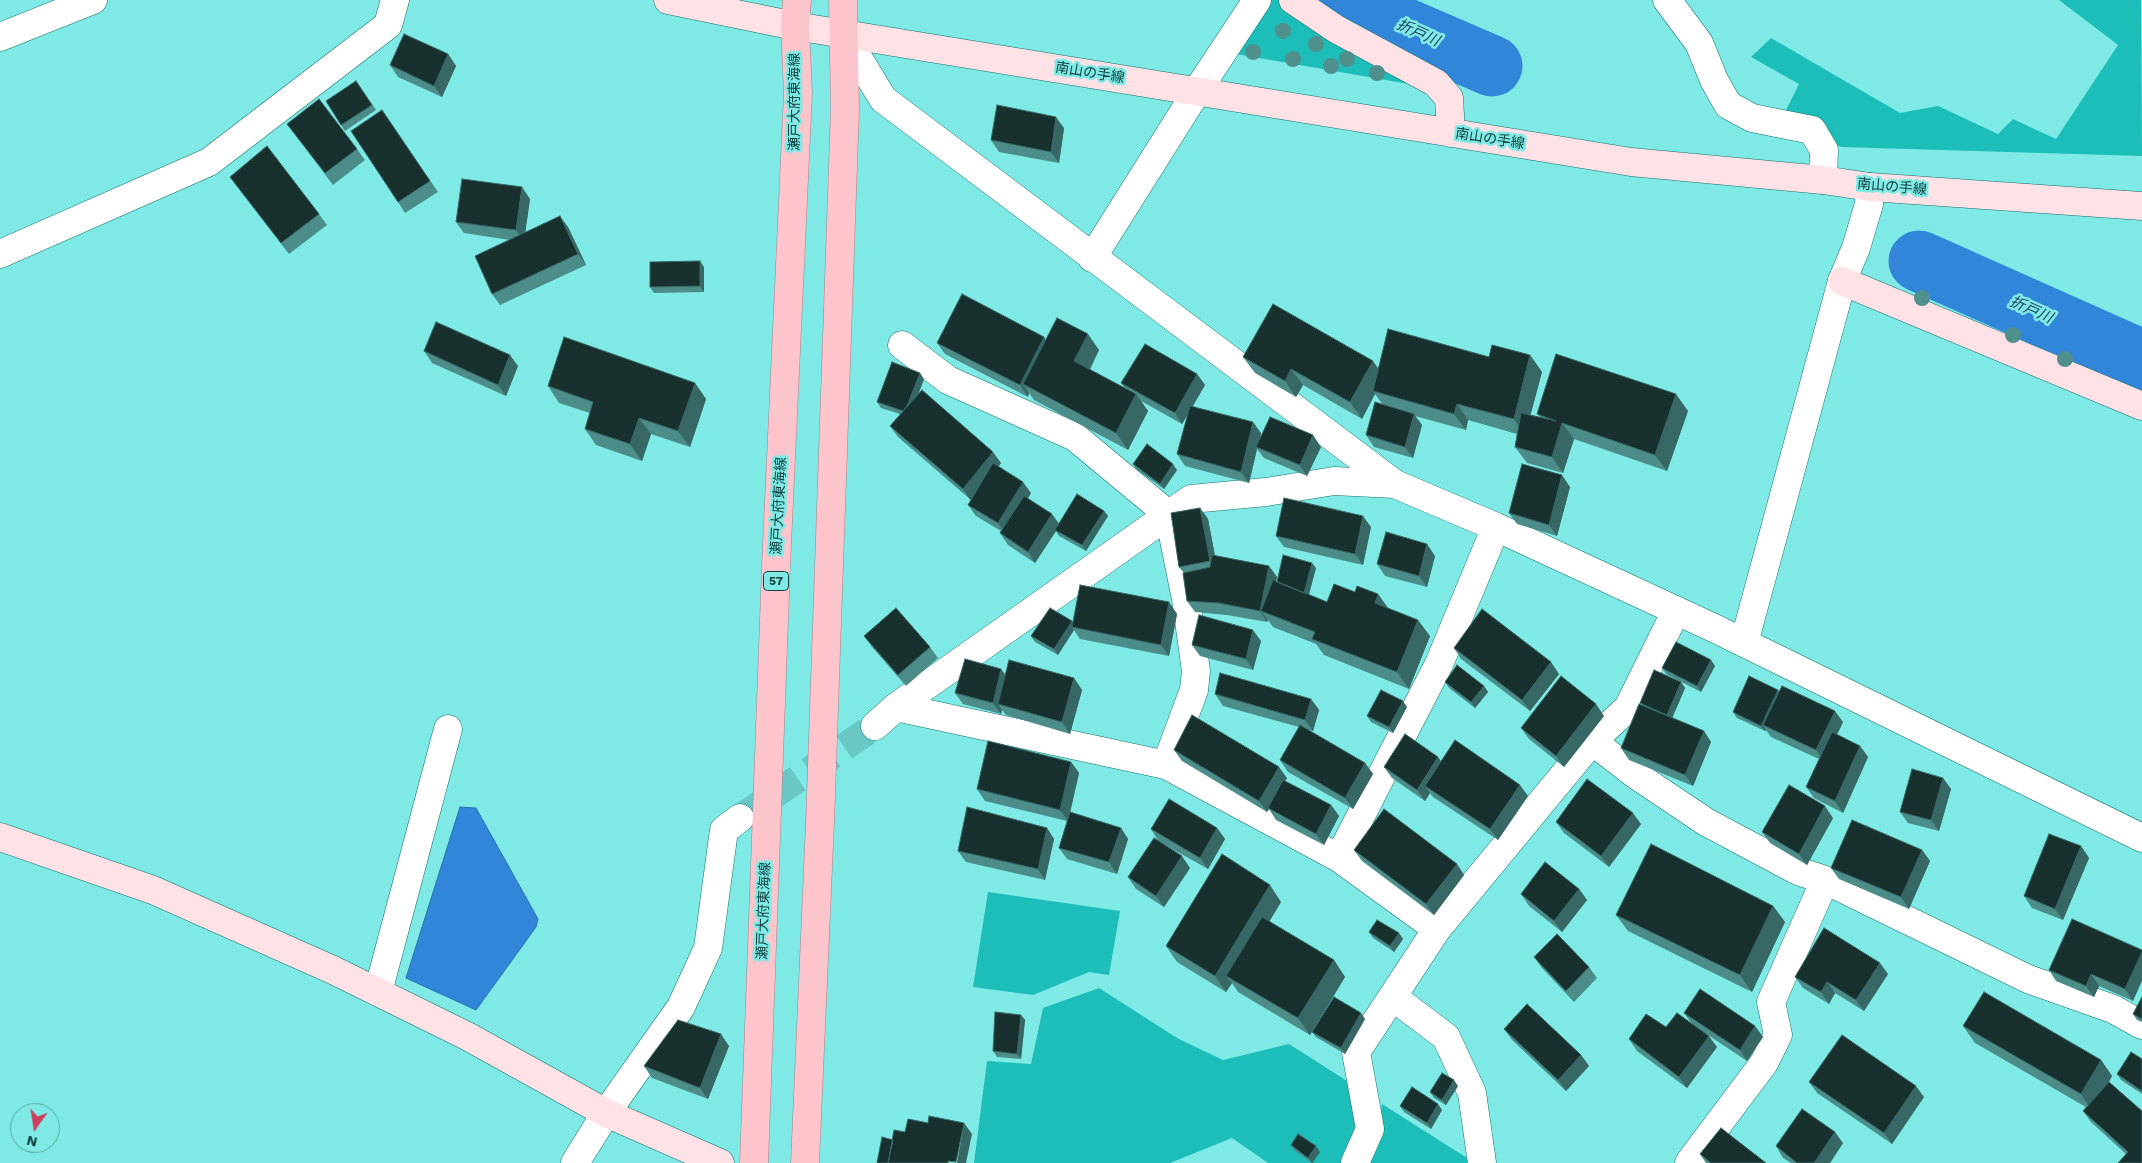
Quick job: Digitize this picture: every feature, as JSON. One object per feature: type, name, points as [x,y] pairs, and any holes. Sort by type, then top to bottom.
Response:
[{"type":"main road","points":[[805,1163],[820,823],[845,108],[843,0]]},
{"type":"main road","name":"瀬戸大府東海線","points":[[754,1163],[777,556],[798,93],[796,13]]},
{"type":"street","points":[[0,37],[93,0]]},
{"type":"street","points":[[0,254],[209,162],[388,25],[395,0]]},
{"type":"street","name":"南山の手線","points":[[668,0],[796,13],[843,33],[1631,162],[1870,186],[2142,206]]},
{"type":"street","points":[[1092,258],[1197,91],[1257,0]]},
{"type":"street","points":[[1293,0],[1336,29],[1436,83],[1449,98],[1451,133]]},
{"type":"street","points":[[1667,0],[1699,43],[1714,80],[1728,105],[1752,118],[1812,130],[1824,150],[1823,180]]},
{"type":"street","points":[[843,33],[883,99],[1395,484],[1496,527],[1744,643],[2142,838]]},
{"type":"street","points":[[1744,643],[1842,281],[1856,248],[1868,204],[1870,186]]},
{"type":"street","points":[[1842,281],[2142,406]]},
{"type":"street","points":[[902,345],[948,380],[1074,437],[1169,515],[1186,599],[1196,671],[1194,690],[1166,765]]},
{"type":"street","points":[[875,726],[896,707],[1192,499],[1266,492],[1334,481],[1395,484]]},
{"type":"street","points":[[1339,858],[1439,664],[1496,527]]},
{"type":"street","points":[[1355,1163],[1370,1129],[1356,1052],[1437,929],[1592,741],[1628,708],[1676,611]]},
{"type":"street","points":[[896,707],[1166,765],[1339,858],[1437,929]]},
{"type":"street","points":[[378,992],[448,729]]},
{"type":"street","points":[[1592,741],[1706,822],[1798,871],[1825,880],[2028,979],[2113,1009],[2142,1025]]},
{"type":"street","points":[[575,1163],[606,1113],[685,999],[708,948],[724,830],[740,818]]},
{"type":"street","points":[[0,837],[153,890],[333,970],[467,1036],[606,1113],[720,1163]]},
{"type":"street","points":[[1689,1163],[1764,1063],[1778,1035],[1771,1002],[1825,880]]},
{"type":"street","points":[[1393,996],[1446,1037],[1472,1093],[1482,1163]]},
{"type":"shaded area","points":[[1269,0],[1278,0],[1320,29],[1426,87],[1236,54]]},
{"type":"shaded area","points":[[2059,0],[2141,0],[2142,156],[1841,147],[1769,117],[1753,105],[1786,110],[1799,84],[1751,57],[1771,38],[1900,113],[1938,106],[1998,134],[2013,119],[2056,139],[2118,45]]},
{"type":"shaded area","points":[[460,807],[476,808],[538,919],[536,927],[476,1010],[406,978]]},
{"type":"shaded area","points":[[988,892],[1120,911],[1109,975],[1089,972],[1033,995],[973,987]]},
{"type":"shaded area","points":[[1099,988],[1177,1038],[1223,1060],[1289,1044],[1355,1086],[1360,1126],[1344,1163],[1268,1163],[1232,1138],[1170,1163],[974,1163],[987,1061],[1031,1064],[1043,1008]]},
{"type":"shaded area","points":[[1382,1104],[1475,1163],[1366,1163],[1378,1137]]},
{"type":"building","points":[[404,34],[448,54],[434,86],[390,65]]},
{"type":"building","points":[[356,81],[372,105],[341,125],[326,101]]},
{"type":"building","points":[[319,99],[357,149],[325,173],[287,124]]},
{"type":"building","points":[[997,105],[1056,117],[1051,152],[991,140]]},
{"type":"building","points":[[382,110],[430,181],[398,202],[351,131]]},
{"type":"building","points":[[267,146],[319,214],[281,243],[230,177]]},
{"type":"building","points":[[462,179],[522,187],[516,230],[456,222]]},
{"type":"building","points":[[560,216],[578,254],[492,294],[475,256]]},
{"type":"building","points":[[700,261],[700,286],[650,287],[650,262]]},
{"type":"building","points":[[962,294],[1044,337],[1020,385],[937,343]]},
{"type":"building","points":[[1273,304],[1373,361],[1350,402],[1291,369],[1285,381],[1243,357]]},
{"type":"building","points":[[1057,318],[1088,334],[1074,361],[1136,394],[1116,433],[1023,384]]},
{"type":"building","points":[[436,322],[510,355],[498,385],[424,351]]},
{"type":"building","points":[[1388,329],[1489,357],[1492,345],[1530,355],[1514,419],[1457,404],[1454,414],[1373,391]]},
{"type":"building","points":[[564,337],[695,383],[678,431],[639,418],[630,444],[585,429],[593,402],[548,386]]},
{"type":"building","points":[[1145,344],[1197,374],[1175,413],[1121,383]]},
{"type":"building","points":[[1556,354],[1676,394],[1655,455],[1562,423],[1552,457],[1515,447],[1521,413],[1556,421],[1537,414]]},
{"type":"building","points":[[892,362],[920,373],[907,406],[903,411],[877,402]]},
{"type":"building","points":[[922,390],[993,452],[963,489],[890,426]]},
{"type":"building","points":[[1375,402],[1414,414],[1405,447],[1366,435]]},
{"type":"building","points":[[1190,406],[1253,422],[1241,472],[1177,454]]},
{"type":"building","points":[[1270,417],[1313,435],[1300,465],[1256,447]]},
{"type":"building","points":[[1147,444],[1173,464],[1160,484],[1133,464]]},
{"type":"building","points":[[993,463],[1023,482],[998,523],[968,505]]},
{"type":"building","points":[[1522,464],[1562,475],[1549,525],[1509,513]]},
{"type":"building","points":[[1077,494],[1104,511],[1082,545],[1055,530]]},
{"type":"building","points":[[1024,496],[1052,514],[1028,552],[1000,533]]},
{"type":"building","points":[[1284,498],[1363,516],[1355,554],[1276,536]]},
{"type":"building","points":[[1200,508],[1210,561],[1179,567],[1171,513]]},
{"type":"building","points":[[1386,532],[1427,544],[1419,576],[1377,564]]},
{"type":"building","points":[[1212,555],[1269,566],[1260,611],[1219,603],[1187,601],[1183,573],[1210,567]]},
{"type":"building","points":[[1283,555],[1312,563],[1304,593],[1277,582]]},
{"type":"building","points":[[1273,580],[1327,602],[1334,584],[1355,592],[1357,586],[1378,594],[1375,603],[1418,620],[1397,672],[1312,639],[1315,632],[1261,611]]},
{"type":"building","points":[[1080,585],[1169,602],[1161,645],[1072,627]]},
{"type":"building","points":[[896,608],[930,647],[898,675],[864,636]]},
{"type":"building","points":[[1050,608],[1072,621],[1054,649],[1031,636]]},
{"type":"building","points":[[1482,609],[1551,662],[1522,700],[1454,648]]},
{"type":"building","points":[[1199,615],[1253,630],[1246,659],[1192,645]]},
{"type":"building","points":[[1676,642],[1711,660],[1697,686],[1662,668]]},
{"type":"building","points":[[965,659],[1001,669],[993,703],[955,693]]},
{"type":"building","points":[[1009,660],[1074,678],[1062,722],[998,704]]},
{"type":"building","points":[[1457,665],[1484,686],[1471,702],[1445,682]]},
{"type":"building","points":[[1654,670],[1681,682],[1667,715],[1640,703]]},
{"type":"building","points":[[1220,673],[1311,699],[1305,720],[1215,694]]},
{"type":"building","points":[[1561,676],[1596,704],[1556,756],[1521,728]]},
{"type":"building","points":[[1749,676],[1778,690],[1761,726],[1733,712]]},
{"type":"building","points":[[1782,686],[1835,711],[1816,750],[1763,725]]},
{"type":"building","points":[[1381,690],[1403,701],[1389,727],[1367,716]]},
{"type":"building","points":[[1639,704],[1704,731],[1685,775],[1621,748]]},
{"type":"building","points":[[1192,715],[1279,767],[1259,801],[1174,750]]},
{"type":"building","points":[[1300,725],[1365,763],[1345,798],[1280,760]]},
{"type":"building","points":[[1832,732],[1860,746],[1835,801],[1806,787]]},
{"type":"building","points":[[1405,734],[1438,757],[1417,790],[1384,767]]},
{"type":"building","points":[[1455,740],[1520,785],[1490,829],[1425,786]]},
{"type":"building","points":[[988,741],[1071,762],[1060,810],[977,789]]},
{"type":"building","points":[[1912,769],[1943,778],[1931,820],[1900,812]]},
{"type":"building","points":[[1587,779],[1633,813],[1601,856],[1556,822]]},
{"type":"building","points":[[1283,780],[1331,805],[1316,834],[1268,808]]},
{"type":"building","points":[[1789,785],[1825,806],[1799,854],[1762,832]]},
{"type":"building","points":[[1169,799],[1217,828],[1200,858],[1151,829]]},
{"type":"building","points":[[967,807],[1047,828],[1038,869],[958,851]]},
{"type":"building","points":[[1384,809],[1457,864],[1426,904],[1354,850]]},
{"type":"building","points":[[1070,812],[1121,828],[1109,862],[1059,848]]},
{"type":"building","points":[[1852,820],[1922,850],[1901,897],[1831,868]]},
{"type":"building","points":[[2049,834],[2081,846],[2055,909],[2024,896]]},
{"type":"building","points":[[1154,838],[1182,856],[1156,896],[1128,877]]},
{"type":"building","points":[[1651,844],[1773,906],[1740,975],[1616,915]]},
{"type":"building","points":[[1222,854],[1270,885],[1215,976],[1166,946]]},
{"type":"building","points":[[1545,862],[1579,889],[1554,921],[1521,894]]},
{"type":"building","points":[[1262,917],[1334,960],[1298,1018],[1226,976]]},
{"type":"building","points":[[2072,919],[2142,950],[2125,989],[2091,974],[2086,986],[2049,970]]},
{"type":"building","points":[[1377,920],[1399,933],[1390,946],[1369,932]]},
{"type":"building","points":[[1824,928],[1880,963],[1856,1000],[1827,982],[1821,992],[1795,977]]},
{"type":"building","points":[[1557,934],[1589,967],[1566,991],[1534,957]]},
{"type":"building","points":[[1700,989],[1755,1026],[1740,1050],[1684,1013]]},
{"type":"building","points":[[1984,992],[2101,1060],[2081,1094],[1963,1026]]},
{"type":"building","points":[[1334,997],[1361,1013],[1341,1048],[1312,1032]]},
{"type":"building","points":[[2142,997],[2142,1019],[2133,1014]]},
{"type":"building","points":[[1527,1004],[1581,1055],[1558,1080],[1504,1029]]},
{"type":"building","points":[[995,1012],[1021,1015],[1017,1054],[993,1051]]},
{"type":"building","points":[[1677,1013],[1709,1036],[1679,1077],[1629,1039],[1646,1014],[1666,1027]]},
{"type":"building","points":[[678,1020],[721,1034],[700,1088],[644,1066]]},
{"type":"building","points":[[1842,1035],[1916,1086],[1884,1133],[1809,1082]]},
{"type":"building","points":[[2131,1052],[2142,1059],[2142,1091],[2117,1074]]},
{"type":"building","points":[[1442,1073],[1454,1080],[1442,1100],[1430,1092]]},
{"type":"building","points":[[2109,1082],[2142,1111],[2142,1163],[2118,1163],[2128,1152],[2083,1111]]},
{"type":"building","points":[[1412,1087],[1438,1104],[1427,1123],[1400,1106]]},
{"type":"building","points":[[1802,1109],[1835,1132],[1814,1163],[1797,1163],[1776,1146]]},
{"type":"building","points":[[929,1116],[964,1123],[956,1162],[888,1163],[894,1130],[905,1132],[908,1119],[928,1123]]},
{"type":"building","points":[[1721,1128],[1766,1163],[1711,1163],[1700,1154]]},
{"type":"building","points":[[1298,1134],[1316,1146],[1308,1158],[1291,1145]]},
{"type":"building","points":[[882,1137],[893,1140],[888,1163],[877,1163]]},
{"type":"waterway","name":"折戸川","points":[[1344,0],[1360,9],[1492,66]]},
{"type":"waterway","name":"折戸川","points":[[1919,261],[2142,360]]},
{"type":"tunnel","points":[[740,818],[875,726]]}]
